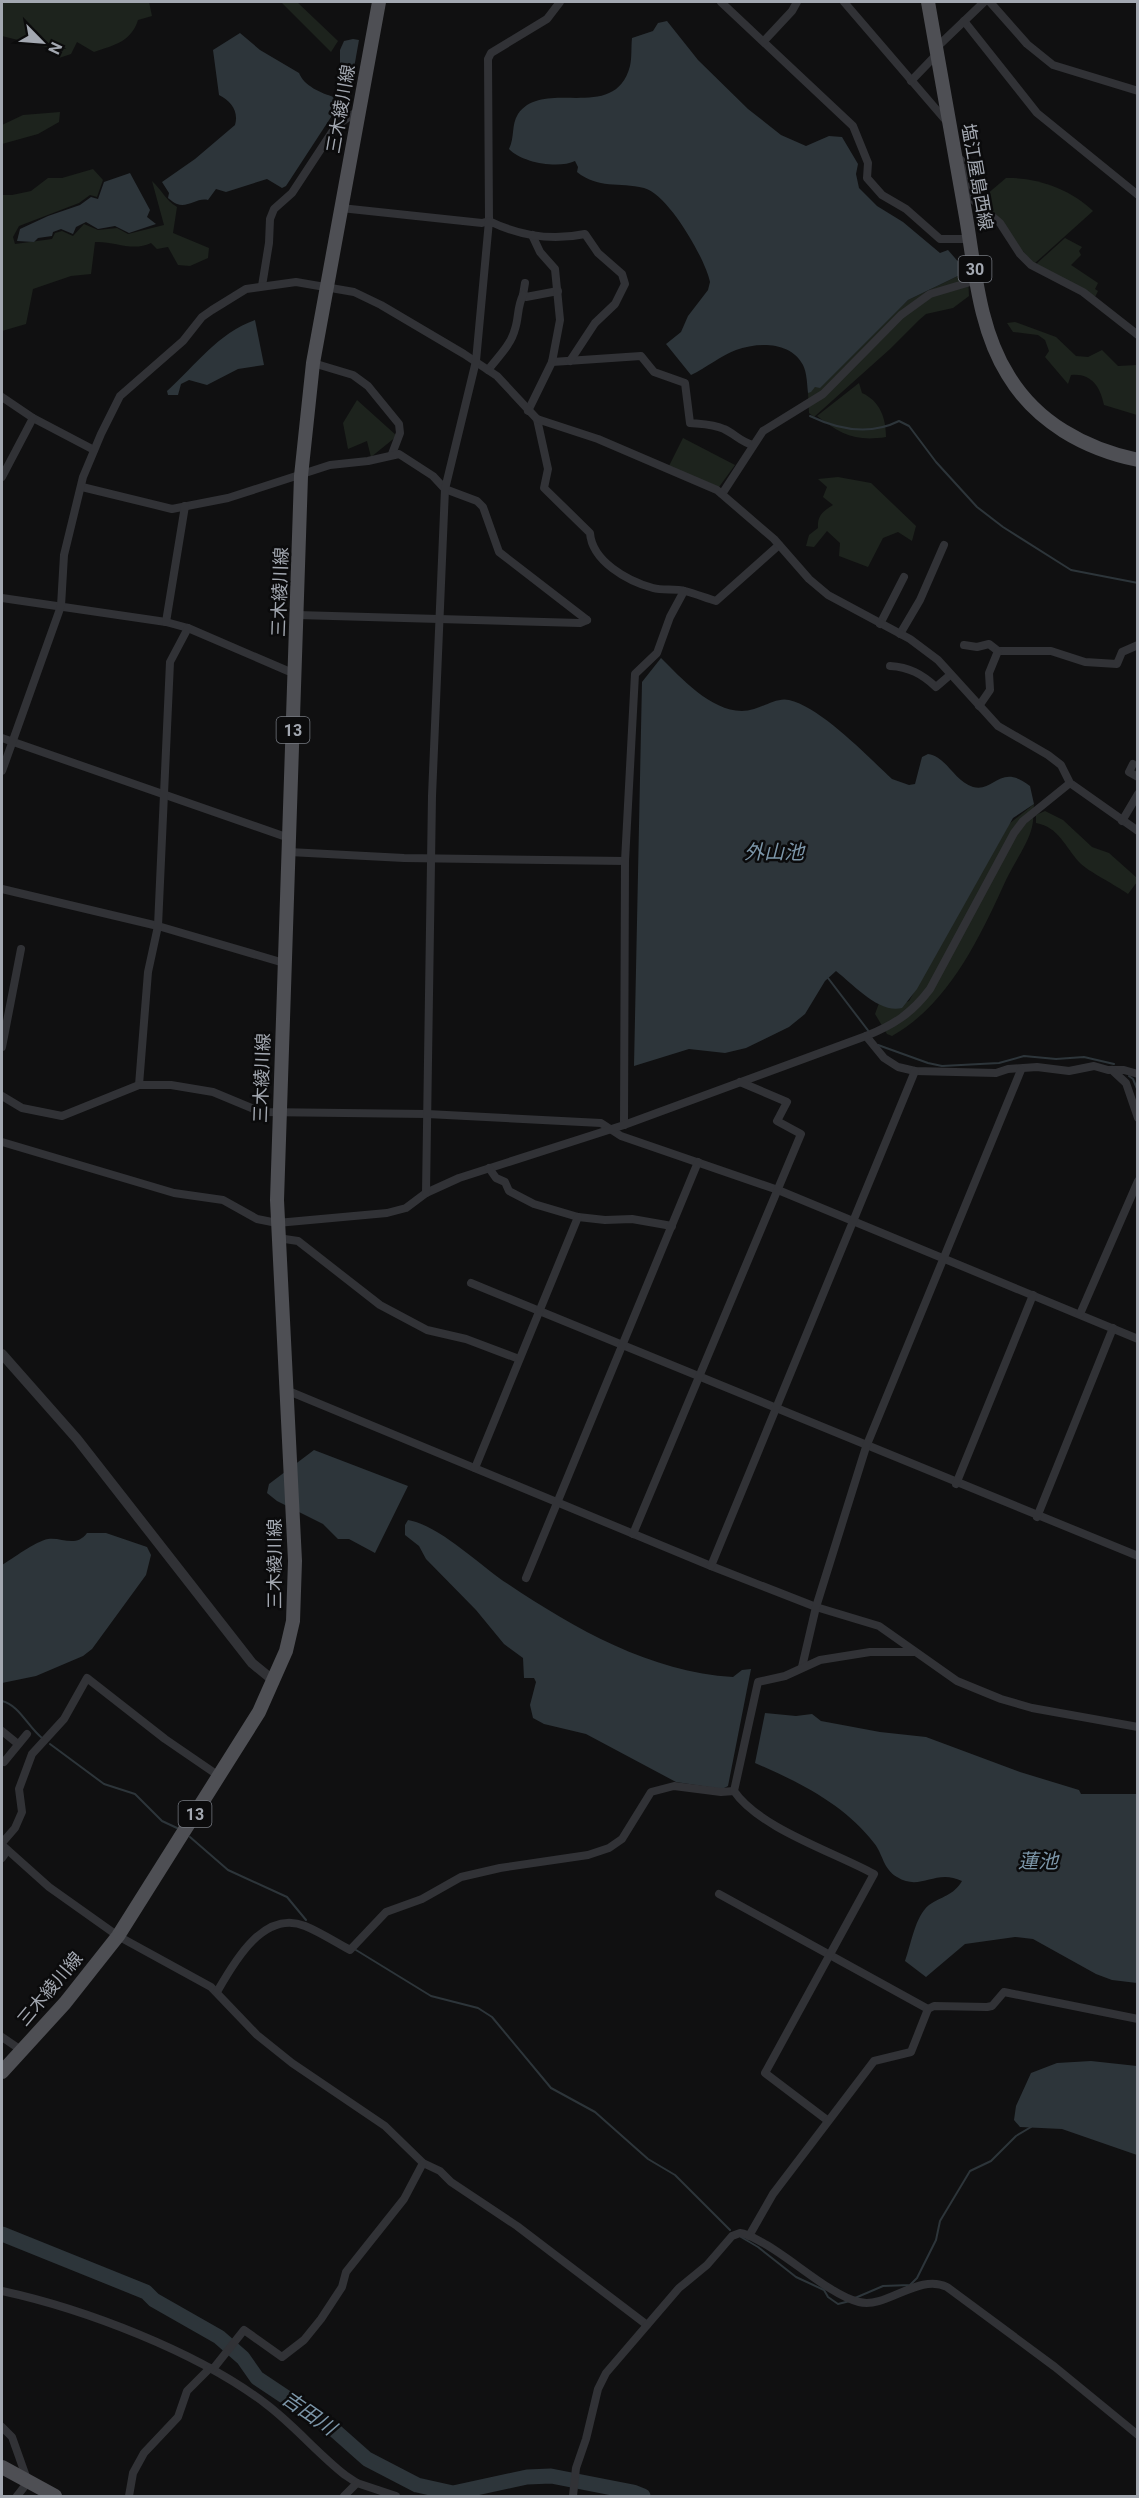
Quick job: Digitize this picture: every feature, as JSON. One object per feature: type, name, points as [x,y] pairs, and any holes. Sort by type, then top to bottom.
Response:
[{"type":"main road","name":"三木綾川線","points":[[2,2072],[65,2003],[118,1936],[260,1712],[286,1651],[293,1621],[296,1591],[293,1515],[277,1223],[302,476],[313,363],[379,2]]},
{"type":"main road","name":"塩江屋島西線","points":[[928,2],[976,280],[993,346],[1008,376],[1030,405],[1058,429],[1089,447],[1137,460]]},
{"type":"main road","points":[[2,2467],[55,2496]]},
{"type":"street","points":[[426,1193],[431,858],[446,489],[476,361],[489,221],[489,59],[491,53],[547,19],[560,2]]},
{"type":"street","points":[[720,2],[853,126],[868,163],[867,178],[882,195],[906,209],[940,239],[969,239]]},
{"type":"street","points":[[764,41],[792,11],[797,2]]},
{"type":"street","points":[[844,2],[949,123]]},
{"type":"street","points":[[911,81],[936,51],[984,2]]},
{"type":"street","points":[[990,2],[1027,44],[1053,65],[1137,91]]},
{"type":"street","points":[[964,21],[1037,113],[1137,195]]},
{"type":"street","points":[[262,286],[269,243],[270,219],[274,209],[292,193],[336,126],[359,109]]},
{"type":"street","points":[[955,155],[966,164],[972,199],[1000,224],[1020,254],[1031,265],[1083,292],[1137,335]]},
{"type":"street","points":[[341,208],[482,223],[489,221],[506,229],[562,239],[585,234],[598,253],[614,266],[624,279],[615,304],[595,323],[570,361]]},
{"type":"street","points":[[528,411],[552,362],[560,320],[555,269],[540,252],[532,235]]},
{"type":"street","points":[[722,494],[763,431],[779,419],[796,412],[823,394],[919,301],[930,294],[976,280]]},
{"type":"street","points":[[2,771],[61,606],[64,555],[82,486],[94,450],[120,396],[183,341],[202,317],[246,289],[296,282],[354,292],[381,305],[476,361],[537,419],[598,439],[703,482],[722,494],[779,544],[809,579],[828,595],[900,634],[938,660],[998,726],[1061,765],[1070,783],[1137,831]]},
{"type":"street","points":[[488,370],[515,329],[518,304],[523,295],[525,283]]},
{"type":"street","points":[[523,295],[531,298],[558,291]]},
{"type":"street","points":[[552,362],[641,356],[654,372],[685,382],[690,423],[716,426],[726,430],[742,442],[753,445]]},
{"type":"street","points":[[313,363],[353,375],[375,394],[399,424],[400,433],[392,453]]},
{"type":"street","points":[[2,397],[33,418],[94,450]]},
{"type":"street","points":[[2,477],[33,418]]},
{"type":"street","points":[[537,419],[548,469],[544,488],[590,533],[591,542],[600,559],[618,572],[653,588],[684,591],[716,601],[779,544]]},
{"type":"street","points":[[82,486],[165,509],[228,498],[302,476],[330,465],[368,461],[392,453],[408,458],[446,489],[483,507],[499,552],[587,620],[580,623],[297,615]]},
{"type":"street","points":[[166,622],[185,506]]},
{"type":"street","points":[[900,634],[920,600],[944,545]]},
{"type":"street","points":[[880,624],[904,578]]},
{"type":"street","points":[[624,1125],[625,861],[635,674],[657,653],[670,617],[684,591]]},
{"type":"street","points":[[2,598],[166,622],[188,628],[288,671],[295,671]]},
{"type":"street","points":[[140,1085],[148,972],[158,926],[170,662],[188,628]]},
{"type":"street","points":[[964,645],[977,647],[989,644],[998,651],[1051,651],[1085,662],[1117,664],[1122,652],[1137,645]]},
{"type":"street","points":[[979,706],[990,690],[989,673],[998,651]]},
{"type":"street","points":[[890,666],[907,668],[922,674],[936,687],[950,675]]},
{"type":"street","points":[[2,738],[289,845],[431,858],[625,861]]},
{"type":"street","points":[[1133,764],[1129,772],[1137,777]]},
{"type":"street","points":[[2,1142],[174,1193],[223,1200],[257,1219],[277,1223],[387,1213],[406,1208],[426,1193],[489,1168],[624,1125],[896,1023],[918,1006],[930,989],[1014,833],[1023,821],[1070,783]]},
{"type":"street","points":[[1122,821],[1137,794]]},
{"type":"street","points":[[2,889],[158,926],[284,963]]},
{"type":"street","points":[[2,1047],[21,949]]},
{"type":"street","points":[[866,1036],[884,1058],[898,1066],[915,1071],[996,1073],[1008,1069],[1021,1070],[1037,1067],[1069,1071],[1094,1066],[1137,1074]]},
{"type":"street","points":[[802,1667],[816,1607],[866,1447],[1021,1070]]},
{"type":"street","points":[[1112,1070],[1126,1083],[1137,1118]]},
{"type":"street","points":[[711,1566],[915,1071]]},
{"type":"street","points":[[633,1534],[801,1134],[777,1121],[787,1102],[740,1082]]},
{"type":"street","points":[[2,1096],[22,1108],[62,1116],[140,1085],[190,1087],[213,1092],[261,1112],[426,1114],[601,1123],[612,1127],[621,1136],[778,1190],[1137,1339]]},
{"type":"street","points":[[526,1578],[698,1162]]},
{"type":"street","points":[[489,1168],[496,1178],[505,1182],[509,1191],[534,1204],[578,1217],[605,1220],[632,1219],[672,1226]]},
{"type":"street","points":[[1080,1314],[1137,1181]]},
{"type":"street","points":[[475,1468],[578,1217]]},
{"type":"street","points":[[278,1238],[298,1241],[380,1305],[427,1329],[466,1339],[519,1359]]},
{"type":"street","points":[[471,1283],[956,1484],[1137,1556]]},
{"type":"street","points":[[956,1484],[1033,1295]]},
{"type":"street","points":[[1037,1517],[1113,1328]]},
{"type":"street","points":[[2,1354],[77,1439],[252,1663],[274,1682]]},
{"type":"street","points":[[286,1389],[711,1566],[816,1607],[879,1626],[957,1681],[1001,1699],[1032,1708],[1137,1727]]},
{"type":"street","points":[[734,1791],[758,1682],[785,1676],[820,1660],[870,1652],[915,1652]]},
{"type":"street","points":[[2,1858],[4,1846],[22,1812],[19,1789],[32,1754],[64,1719],[87,1678],[219,1776]]},
{"type":"street","points":[[2,1731],[18,1744]]},
{"type":"street","points":[[4,1762],[27,1734]]},
{"type":"street","points":[[217,1992],[250,1941],[282,1923],[303,1925],[350,1950],[386,1912],[422,1899],[461,1877],[500,1868],[588,1855],[609,1848],[622,1839],[651,1792],[674,1786],[721,1792],[734,1791]]},
{"type":"street","points":[[734,1791],[752,1810],[767,1820],[874,1874],[765,2073],[827,2120]]},
{"type":"street","points":[[4,1846],[49,1887],[118,1936],[192,1975],[217,1992],[257,2035],[292,2063],[385,2126],[423,2163],[440,2171],[451,2182],[517,2226],[647,2325]]},
{"type":"street","points":[[719,1894],[928,2009]]},
{"type":"street","points":[[749,2236],[773,2194],[874,2061],[911,2052],[928,2009],[934,2006],[992,2006],[1004,1992],[1137,2019]]},
{"type":"street","points":[[2,2037],[21,2050]]},
{"type":"street","points":[[129,2496],[133,2473],[144,2453],[178,2416],[187,2391],[221,2359],[244,2330],[282,2357],[291,2352],[321,2319],[342,2287],[346,2272],[404,2199],[423,2163]]},
{"type":"street","points":[[573,2496],[576,2468],[602,2380],[679,2288],[717,2255],[732,2236],[740,2233],[780,2253],[840,2295],[854,2300],[871,2301],[927,2284],[940,2283],[1033,2350],[1137,2434]]},
{"type":"street","points":[[2,2291],[63,2307],[174,2350],[211,2368],[268,2405],[321,2455],[357,2483],[396,2496]]},
{"type":"street","points":[[2,2427],[12,2436],[28,2482],[17,2496]]},
{"type":"street","points":[[346,2496],[357,2483]]},
{"type":"shaded area","points":[[2,2],[149,2],[152,16],[138,20],[131,33],[115,45],[94,52],[77,42],[71,54],[59,58],[50,48],[2,36]]},
{"type":"shaded area","points":[[281,2],[297,2],[338,41],[331,52]]},
{"type":"shaded area","points":[[60,112],[59,122],[38,134],[2,144],[2,125],[23,115]]},
{"type":"shaded area","points":[[93,169],[103,180],[97,197],[90,195],[79,203],[19,226],[13,237],[15,244],[52,239],[55,233],[62,231],[73,236],[84,224],[98,230],[117,228],[128,234],[164,225],[152,181],[177,207],[173,233],[209,248],[208,258],[190,266],[178,265],[168,247],[157,249],[151,243],[144,246],[130,246],[95,242],[91,274],[71,276],[33,289],[26,324],[2,331],[2,195],[31,191],[48,178],[62,178]]},
{"type":"shaded area","points":[[1006,178],[1041,182],[1052,186],[1074,196],[1093,211],[1034,264],[979,201]]},
{"type":"shaded area","points":[[1065,238],[1082,247],[1079,251],[1081,255],[1071,265],[1098,283],[1095,297],[1035,265]]},
{"type":"shaded area","points":[[964,273],[968,275],[969,296],[953,308],[926,314],[814,417],[809,413],[808,393],[908,300]]},
{"type":"shaded area","points":[[1015,322],[1056,337],[1076,356],[1088,357],[1102,350],[1118,366],[1137,365],[1137,415],[1104,405],[1094,382],[1084,376],[1071,375],[1068,384],[1045,357],[1049,351],[1045,340],[1038,335],[1013,332],[1007,323]]},
{"type":"shaded area","points":[[859,383],[862,393],[878,405],[881,411],[886,437],[866,438],[849,435],[833,428],[817,416]]},
{"type":"shaded area","points":[[357,400],[397,436],[371,457],[367,441],[348,449],[343,423]]},
{"type":"shaded area","points":[[683,438],[735,465],[719,487],[669,466]]},
{"type":"shaded area","points":[[838,477],[871,483],[916,526],[912,541],[898,532],[883,538],[868,567],[839,556],[840,543],[827,531],[814,547],[806,546],[809,535],[818,528],[821,514],[833,505],[823,497],[827,487],[818,479]]},
{"type":"shaded area","points":[[1034,804],[1033,824],[1027,840],[974,946],[961,967],[930,1006],[892,1036],[887,1034],[875,1014],[879,1003],[889,1008],[909,1001],[1009,824]]},
{"type":"shaded area","points":[[1045,811],[1063,820],[1092,847],[1109,853],[1137,878],[1137,882],[1128,894],[1084,867],[1056,833],[1036,823],[1036,815]]},
{"type":"water","points":[[667,21],[698,60],[748,109],[781,135],[806,146],[829,136],[842,137],[858,164],[856,174],[859,188],[877,206],[903,222],[940,253],[948,250],[961,265],[964,273],[908,300],[820,388],[815,387],[811,392],[808,393],[805,371],[798,357],[790,351],[773,346],[744,347],[724,355],[691,375],[666,344],[681,332],[688,316],[708,290],[710,282],[701,258],[674,214],[654,193],[644,188],[593,181],[577,172],[578,167],[575,161],[560,164],[541,163],[523,158],[509,149],[516,118],[530,104],[544,99],[595,97],[610,93],[622,83],[630,66],[632,38],[653,31],[658,23]]},
{"type":"water","points":[[240,33],[260,50],[299,73],[305,82],[319,91],[334,97],[346,87],[350,88],[286,186],[282,188],[267,179],[226,192],[216,189],[208,200],[204,199],[185,205],[177,204],[168,198],[169,193],[162,182],[195,159],[235,125],[236,115],[233,107],[219,95],[213,50]]},
{"type":"water","points":[[359,40],[354,68],[340,70],[340,50],[344,41]]},
{"type":"water","points":[[130,173],[150,210],[147,217],[156,224],[129,233],[115,226],[98,229],[86,222],[76,227],[73,234],[61,229],[53,232],[52,236],[38,238],[34,242],[17,241],[20,229],[80,205],[91,197],[98,199],[104,182]]},
{"type":"water","points":[[255,320],[264,365],[238,369],[207,385],[189,380],[181,384],[178,395],[168,395],[167,391],[218,342]]},
{"type":"water","name":"外山池","points":[[661,658],[691,687],[728,709],[741,711],[754,709],[785,699],[816,712],[844,734],[892,779],[909,785],[915,784],[922,757],[928,754],[935,756],[961,780],[973,787],[987,786],[1004,777],[1020,779],[1030,786],[1034,804],[1013,818],[917,989],[902,1008],[884,1007],[875,1002],[836,971],[825,981],[805,1014],[789,1027],[746,1048],[725,1053],[689,1049],[634,1066],[642,682]]},
{"type":"water","points":[[314,1450],[408,1486],[375,1553],[349,1539],[338,1539],[323,1524],[277,1501],[267,1493],[269,1484]]},
{"type":"water","points":[[408,1520],[434,1530],[534,1601],[615,1646],[673,1667],[703,1673],[733,1677],[742,1670],[751,1669],[728,1786],[722,1789],[676,1782],[586,1734],[544,1724],[533,1718],[530,1705],[536,1682],[534,1678],[524,1678],[523,1658],[504,1644],[476,1610],[426,1559],[419,1546],[405,1535],[405,1525]]},
{"type":"water","points":[[87,1533],[106,1533],[147,1547],[151,1555],[146,1575],[92,1649],[83,1656],[36,1676],[2,1683],[2,1565],[43,1540],[74,1541]]},
{"type":"water","name":"蓮池","points":[[765,1713],[796,1716],[812,1714],[821,1721],[880,1732],[926,1737],[1020,1772],[1079,1790],[1081,1794],[1137,1794],[1137,1983],[1112,1980],[1096,1974],[1033,1939],[1015,1937],[965,1944],[926,1977],[905,1961],[917,1923],[929,1905],[951,1893],[962,1881],[944,1877],[913,1882],[897,1877],[886,1866],[874,1843],[849,1817],[804,1786],[755,1763]]},
{"type":"water","points":[[1091,2061],[1137,2066],[1137,2155],[1062,2129],[1020,2127],[1014,2120],[1016,2106],[1031,2073],[1057,2063]]},
{"type":"waterway","points":[[810,416],[843,428],[877,429],[899,421],[909,426],[936,462],[977,507],[1003,527],[1071,570],[1138,583]]},
{"type":"waterway","points":[[828,978],[870,1033]]},
{"type":"waterway","points":[[878,1045],[942,1066],[999,1063],[1024,1056],[1056,1059],[1084,1057],[1114,1064]]},
{"type":"waterway","points":[[1129,1076],[1133,1079],[1138,1091]]},
{"type":"waterway","points":[[2,1701],[13,1707],[42,1738]]},
{"type":"waterway","points":[[50,1744],[104,1784],[135,1794],[162,1821],[177,1828]]},
{"type":"waterway","points":[[190,1837],[228,1870],[287,1897],[306,1920]]},
{"type":"waterway","points":[[356,1950],[431,1996],[478,2008],[492,2017],[551,2088],[595,2112],[648,2159],[675,2175],[730,2230]]},
{"type":"waterway","points":[[855,2298],[883,2286],[910,2285],[917,2278],[936,2240],[940,2221],[970,2171],[991,2161],[1016,2136],[1031,2127]]},
{"type":"waterway","name":"吉田川","points":[[2,2234],[146,2292],[154,2300],[219,2337],[243,2358],[257,2378],[332,2428],[367,2459],[417,2485],[453,2493],[527,2477],[551,2476],[643,2496]]},
{"type":"waterway","points":[[741,2237],[758,2247],[796,2277],[824,2290],[828,2297],[838,2304],[850,2301]]}]
